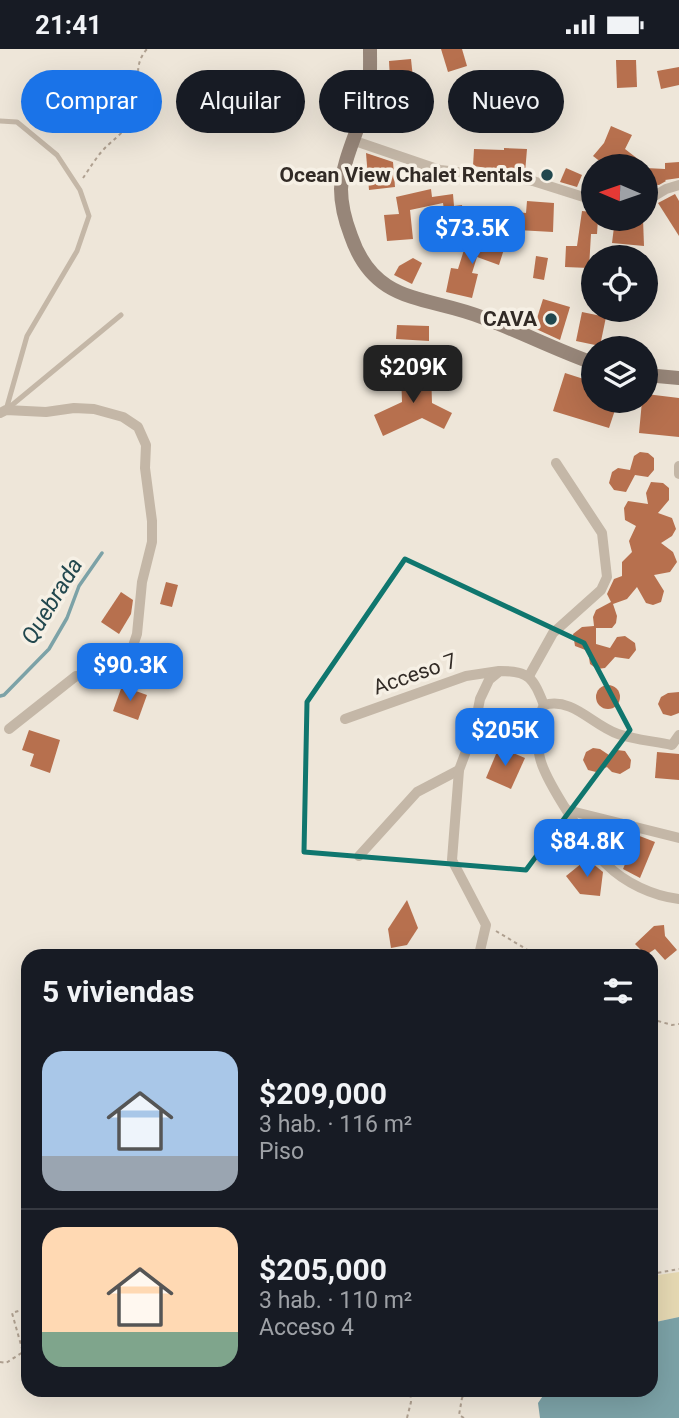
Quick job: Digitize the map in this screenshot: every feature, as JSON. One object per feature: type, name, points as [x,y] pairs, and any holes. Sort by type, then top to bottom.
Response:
[{"type":"street","points":[[370,49],[371,78],[367,99],[352,140],[341,193],[358,257],[369,272],[403,295],[482,317],[581,358]]},
{"type":"street","points":[[352,140],[440,170],[533,181],[581,196]]},
{"type":"street","points":[[658,194],[679,185]]},
{"type":"street","points":[[658,376],[679,378]]},
{"type":"street","points":[[3,411],[94,409],[123,417],[138,427],[146,445],[145,468],[152,521],[152,543],[142,582],[137,634],[130,655],[122,667],[115,676],[76,676],[9,729]]},
{"type":"street","points":[[556,463],[602,533],[607,577],[601,590],[553,633],[529,676],[544,705],[539,715],[537,739],[540,758],[567,810],[607,865],[633,884],[655,894],[679,899]]},
{"type":"street","points":[[679,466],[679,474]]},
{"type":"street","points":[[480,949],[486,925],[452,860],[459,770],[474,730],[480,699],[489,680],[499,671]]},
{"type":"street","name":"Acceso 7","points":[[345,719],[466,675],[520,671],[529,676]]},
{"type":"street","points":[[544,705],[557,702],[571,706],[620,735],[672,745],[679,735]]},
{"type":"street","points":[[359,856],[417,792],[459,770]]},
{"type":"street","points":[[567,810],[679,838]]},
{"type":"lane","points":[[0,121],[17,122],[57,155],[77,185],[89,216],[77,251],[27,336],[3,411]]},
{"type":"lane","points":[[3,411],[121,315]]},
{"type":"path","points":[[77,185],[107,146],[132,123],[137,110],[156,106],[144,97],[139,81],[140,57],[147,49]]},
{"type":"path","points":[[486,925],[526,949]]},
{"type":"path","points":[[658,1022],[679,1024]]},
{"type":"path","points":[[658,1273],[679,1269]]},
{"type":"path","points":[[21,1310],[12,1313],[21,1345]]},
{"type":"path","points":[[0,1362],[6,1363],[21,1353]]},
{"type":"path","points":[[407,1418],[411,1397]]},
{"type":"path","points":[[463,1397],[459,1415],[464,1418]]},
{"type":"highlighted area","points":[[405,559],[584,643],[630,730],[526,870],[304,852],[307,702]]},
{"type":"sand","points":[[679,1272],[679,1317],[658,1322],[658,1275]]},
{"type":"water","points":[[679,1317],[679,1418],[540,1418],[538,1403],[542,1397],[658,1397],[658,1322]]},
{"type":"building","points":[[441,49],[462,49],[467,66],[448,72]]},
{"type":"building","points":[[411,59],[412,70],[389,70],[389,61]]},
{"type":"building","points":[[616,60],[636,60],[637,87],[617,88]]},
{"type":"building","points":[[679,67],[679,85],[661,89],[657,71]]},
{"type":"building","points":[[611,126],[632,135],[625,149],[631,154],[595,154],[604,143]]},
{"type":"building","points":[[474,149],[527,149],[525,173],[473,166]]},
{"type":"building","points":[[366,153],[393,162],[395,187],[369,190]]},
{"type":"building","points":[[679,162],[679,178],[665,180],[658,185],[658,169],[665,169],[665,163]]},
{"type":"building","points":[[566,168],[581,175],[577,187],[560,182]]},
{"type":"building","points":[[431,189],[432,197],[453,194],[454,206],[462,205],[465,229],[447,232],[443,203],[410,210],[413,239],[387,241],[384,215],[399,214],[396,197]]},
{"type":"building","points":[[675,194],[679,201],[679,236],[658,203]]},
{"type":"building","points":[[527,201],[554,203],[553,232],[517,230],[518,212],[526,213]]},
{"type":"building","points":[[581,218],[581,231],[597,231],[597,234],[591,234],[590,245],[581,245],[581,268],[565,267],[566,246],[577,246]]},
{"type":"building","points":[[614,231],[643,231],[644,245],[612,243]]},
{"type":"building","points":[[468,237],[505,246],[499,265],[477,257],[472,273],[478,274],[472,298],[446,292],[451,268],[458,269]]},
{"type":"building","points":[[536,256],[548,258],[544,280],[533,278]]},
{"type":"building","points":[[413,258],[422,263],[412,284],[394,275],[399,266]]},
{"type":"building","name":"CAVA","points":[[543,299],[570,307],[560,340],[534,328]]},
{"type":"building","points":[[581,317],[581,322],[605,322],[602,336],[581,336],[581,342],[576,341]]},
{"type":"building","points":[[397,325],[429,326],[429,341],[396,339]]},
{"type":"building","points":[[431,371],[432,403],[452,413],[444,429],[422,418],[383,436],[374,415],[402,402],[401,372]]},
{"type":"building","points":[[565,373],[581,378],[581,413],[614,413],[609,428],[553,411]]},
{"type":"building","points":[[658,395],[679,398],[679,437],[639,433],[641,413],[658,413]]},
{"type":"building","points":[[640,452],[648,453],[654,458],[654,470],[648,477],[635,475],[626,492],[614,490],[609,483],[612,472],[618,468],[630,470],[634,456]]},
{"type":"building","points":[[651,482],[663,483],[669,488],[669,500],[658,513],[672,518],[676,529],[672,536],[661,543],[673,552],[677,562],[670,572],[654,575],[664,591],[661,602],[653,605],[646,603],[637,587],[627,599],[613,604],[616,623],[612,628],[596,628],[596,644],[610,648],[617,637],[625,636],[635,643],[636,650],[629,659],[615,657],[605,668],[597,669],[590,664],[588,651],[575,646],[573,634],[582,627],[594,626],[593,617],[596,610],[611,602],[607,594],[614,579],[622,576],[622,562],[632,552],[629,541],[636,526],[625,520],[624,508],[628,501],[648,504],[646,493]]},
{"type":"building","points":[[166,582],[178,585],[172,607],[160,604]]},
{"type":"building","points":[[121,592],[133,600],[131,614],[119,634],[101,622]]},
{"type":"building","points":[[608,685],[619,692],[620,697],[613,708],[608,709],[597,702],[596,697],[603,686]]},
{"type":"building","points":[[122,686],[147,695],[138,720],[113,711]]},
{"type":"building","points":[[679,692],[679,713],[671,716],[663,714],[658,704],[661,697]]},
{"type":"building","points":[[29,730],[60,740],[50,773],[30,766],[34,754],[22,750]]},
{"type":"building","points":[[499,747],[525,758],[511,789],[486,778]]},
{"type":"building","points":[[593,748],[609,755],[617,750],[625,751],[631,760],[630,768],[620,774],[607,767],[596,772],[588,770],[583,760],[586,752]]},
{"type":"building","points":[[657,752],[679,754],[679,780],[655,778]]},
{"type":"building","points":[[637,835],[655,842],[640,878],[623,869]]},
{"type":"building","points":[[587,859],[603,872],[600,896],[580,894],[566,876]]},
{"type":"building","points":[[407,900],[418,928],[407,945],[391,948],[388,929]]},
{"type":"building","points":[[664,925],[665,936],[677,950],[665,960],[658,949],[640,949],[635,944],[654,926]]},
{"type":"waterway","name":"Quebrada","points":[[0,696],[49,649],[67,618],[79,586],[102,553]]},
{"type":"place","name":"Ocean View Chalet Rentals","points":[[547,175]]},
{"type":"place","name":"CAVA","points":[[551,319]]}]
